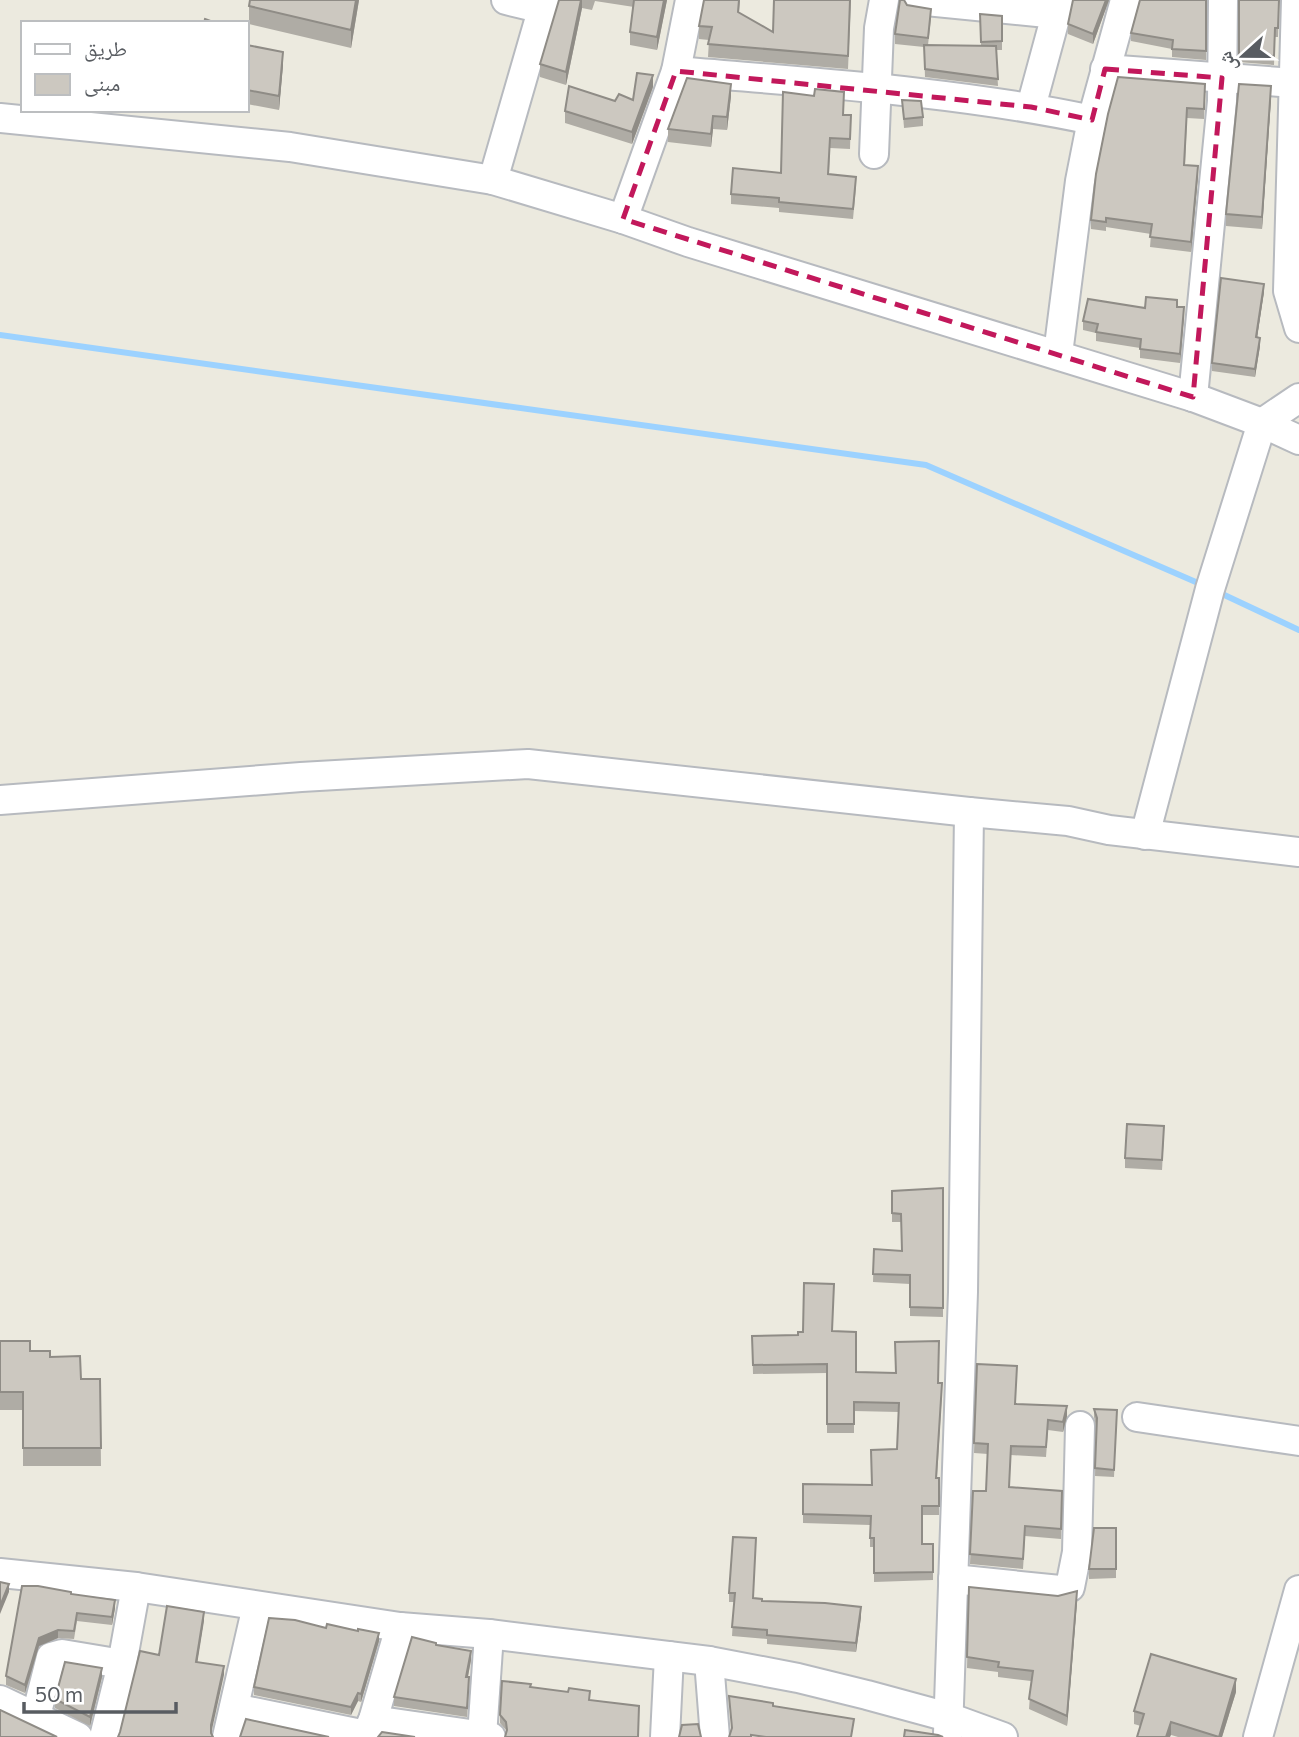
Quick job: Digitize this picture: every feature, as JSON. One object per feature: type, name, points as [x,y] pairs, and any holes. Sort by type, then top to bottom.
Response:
[{"type":"street","points":[[493,180],[544,5],[506,0]]},
{"type":"street","points":[[623,219],[676,71],[690,0]]},
{"type":"street","points":[[874,154],[879,27],[884,0]]},
{"type":"street","points":[[916,0],[1058,7],[1031,107]]},
{"type":"street","points":[[1058,354],[1080,181],[1092,120],[1125,0]]},
{"type":"street","points":[[1193,397],[1220,114],[1223,0]]},
{"type":"street","points":[[1296,0],[1288,291],[1299,328]]},
{"type":"street","points":[[1105,69],[1222,78],[1295,97]]},
{"type":"street","points":[[676,71],[877,89],[1031,107],[1092,120]]},
{"type":"street","points":[[0,118],[290,148],[493,180],[1193,397],[1299,440]]},
{"type":"street","points":[[1145,835],[1210,589],[1262,423],[1299,398]]},
{"type":"street","points":[[0,800],[301,777],[528,764],[1069,821],[1145,835],[1299,852]]},
{"type":"street","points":[[948,1727],[963,1292],[970,812]]},
{"type":"street","points":[[1137,1418],[1299,1441]]},
{"type":"street","points":[[953,1579],[1060,1590],[1070,1587],[1077,1552],[1080,1426]]},
{"type":"street","points":[[0,1573],[136,1587],[400,1628],[489,1634],[709,1661],[798,1678],[948,1727],[1003,1737]]},
{"type":"street","points":[[104,1737],[122,1664],[136,1587]]},
{"type":"street","points":[[1260,1737],[1289,1665],[1299,1590]]},
{"type":"street","points":[[227,1737],[257,1606]]},
{"type":"street","points":[[368,1731],[400,1628]]},
{"type":"street","points":[[234,1707],[368,1731],[487,1736],[489,1634]]},
{"type":"street","points":[[36,1716],[51,1657],[62,1654],[122,1664]]},
{"type":"street","points":[[665,1737],[669,1656]]},
{"type":"street","points":[[709,1661],[715,1737]]},
{"type":"street","points":[[0,1700],[78,1737]]},
{"type":"highlighted area","points":[[1105,69],[1222,78],[1193,397],[623,219],[676,71],[1031,107],[1092,120]]},
{"type":"building","points":[[250,0],[356,0],[351,30],[249,6]]},
{"type":"building","points":[[559,0],[581,0],[566,72],[540,64]]},
{"type":"building","points":[[634,0],[664,0],[657,37],[630,32]]},
{"type":"building","points":[[704,0],[739,0],[738,12],[773,32],[774,0],[850,0],[848,56],[708,44],[712,27],[699,26]]},
{"type":"building","points":[[900,0],[904,0],[907,5],[931,9],[928,38],[895,34]]},
{"type":"building","points":[[1073,0],[1106,0],[1093,34],[1068,24]]},
{"type":"building","points":[[1140,0],[1206,0],[1206,51],[1172,49],[1173,40],[1131,33]]},
{"type":"building","points":[[1239,0],[1279,0],[1274,56],[1239,54]]},
{"type":"building","points":[[980,14],[1002,16],[1002,41],[981,42]]},
{"type":"building","points":[[248,45],[283,52],[279,96],[248,90]]},
{"type":"building","points":[[924,45],[996,46],[998,79],[925,69]]},
{"type":"building","points":[[637,73],[653,75],[632,132],[565,111],[569,86],[615,101],[619,94],[633,100]]},
{"type":"building","points":[[1118,77],[1205,84],[1204,109],[1187,108],[1184,165],[1198,166],[1191,242],[1150,237],[1152,224],[1106,218],[1106,222],[1091,220],[1096,174]]},
{"type":"building","points":[[687,78],[731,84],[727,117],[713,116],[711,134],[668,129]]},
{"type":"building","points":[[1239,84],[1271,86],[1262,217],[1226,214]]},
{"type":"building","points":[[815,89],[844,92],[843,115],[851,115],[850,139],[830,138],[828,174],[856,177],[853,209],[731,194],[733,168],[781,173],[783,92],[814,96]]},
{"type":"building","points":[[902,100],[921,101],[923,117],[904,119]]},
{"type":"building","points":[[1221,278],[1264,284],[1256,337],[1260,338],[1255,369],[1212,363]]},
{"type":"building","points":[[1146,297],[1177,300],[1177,307],[1184,307],[1180,354],[1140,349],[1141,339],[1096,332],[1098,324],[1083,321],[1088,299],[1145,308]]},
{"type":"building","points":[[1127,1124],[1164,1126],[1162,1160],[1125,1158]]},
{"type":"building","points":[[943,1188],[943,1308],[910,1307],[910,1275],[873,1274],[874,1249],[902,1251],[901,1214],[892,1213],[892,1191]]},
{"type":"building","points":[[804,1283],[834,1284],[832,1331],[856,1332],[856,1372],[896,1373],[895,1342],[939,1341],[938,1383],[942,1383],[936,1478],[939,1478],[939,1506],[922,1506],[922,1544],[933,1544],[933,1572],[874,1573],[874,1538],[870,1538],[871,1516],[803,1514],[803,1484],[872,1485],[871,1450],[897,1449],[899,1403],[854,1402],[854,1424],[827,1424],[827,1364],[753,1365],[752,1336],[798,1335],[798,1332],[803,1332]]},
{"type":"building","points":[[0,1341],[30,1341],[30,1351],[50,1351],[50,1357],[80,1356],[81,1379],[100,1379],[101,1448],[23,1448],[23,1392],[0,1392]]},
{"type":"building","points":[[977,1364],[1017,1366],[1015,1404],[1067,1406],[1063,1422],[1048,1420],[1046,1447],[1011,1446],[1009,1487],[1062,1491],[1061,1529],[1025,1526],[1023,1559],[970,1554],[973,1491],[986,1491],[988,1444],[974,1443]]},
{"type":"building","points":[[1094,1409],[1117,1410],[1114,1470],[1095,1468],[1097,1418]]},
{"type":"building","points":[[1094,1528],[1116,1528],[1116,1569],[1089,1569]]},
{"type":"building","points":[[733,1537],[756,1538],[753,1598],[762,1601],[861,1607],[856,1643],[767,1635],[767,1630],[732,1627],[735,1593],[729,1593]]},
{"type":"building","points":[[0,1582],[9,1584],[0,1606]]},
{"type":"building","points":[[22,1586],[38,1586],[115,1600],[112,1617],[77,1613],[74,1631],[58,1630],[39,1638],[25,1685],[6,1676]]},
{"type":"building","points":[[969,1587],[1058,1596],[1077,1591],[1067,1716],[1029,1699],[1033,1671],[998,1667],[999,1662],[967,1657]]},
{"type":"building","points":[[167,1606],[204,1612],[196,1662],[224,1666],[211,1725],[213,1737],[118,1737],[140,1651],[159,1655]]},
{"type":"building","points":[[269,1618],[295,1620],[326,1628],[327,1624],[379,1633],[361,1694],[358,1693],[351,1707],[254,1687]]},
{"type":"building","points":[[412,1637],[436,1645],[471,1651],[466,1677],[469,1677],[467,1708],[394,1697]]},
{"type":"building","points":[[1151,1654],[1236,1679],[1219,1737],[1171,1722],[1166,1737],[1137,1737],[1144,1714],[1134,1711]]},
{"type":"building","points":[[65,1662],[102,1668],[90,1717],[55,1699]]},
{"type":"building","points":[[502,1681],[568,1692],[569,1688],[590,1691],[589,1700],[639,1706],[638,1737],[505,1737],[506,1722],[500,1715]]},
{"type":"building","points":[[729,1696],[854,1719],[851,1737],[729,1737],[732,1728]]},
{"type":"building","points":[[0,1710],[57,1737],[0,1737]]},
{"type":"building","points":[[246,1719],[329,1737],[240,1737]]},
{"type":"building","points":[[698,1724],[701,1737],[679,1737],[682,1725]]},
{"type":"building","points":[[905,1730],[938,1735],[943,1737],[904,1737]]},
{"type":"building","points":[[382,1732],[415,1737],[378,1737]]},
{"type":"waterway","points":[[0,335],[926,465],[1205,586]]},
{"type":"waterway","points":[[1218,592],[1299,630]]}]
